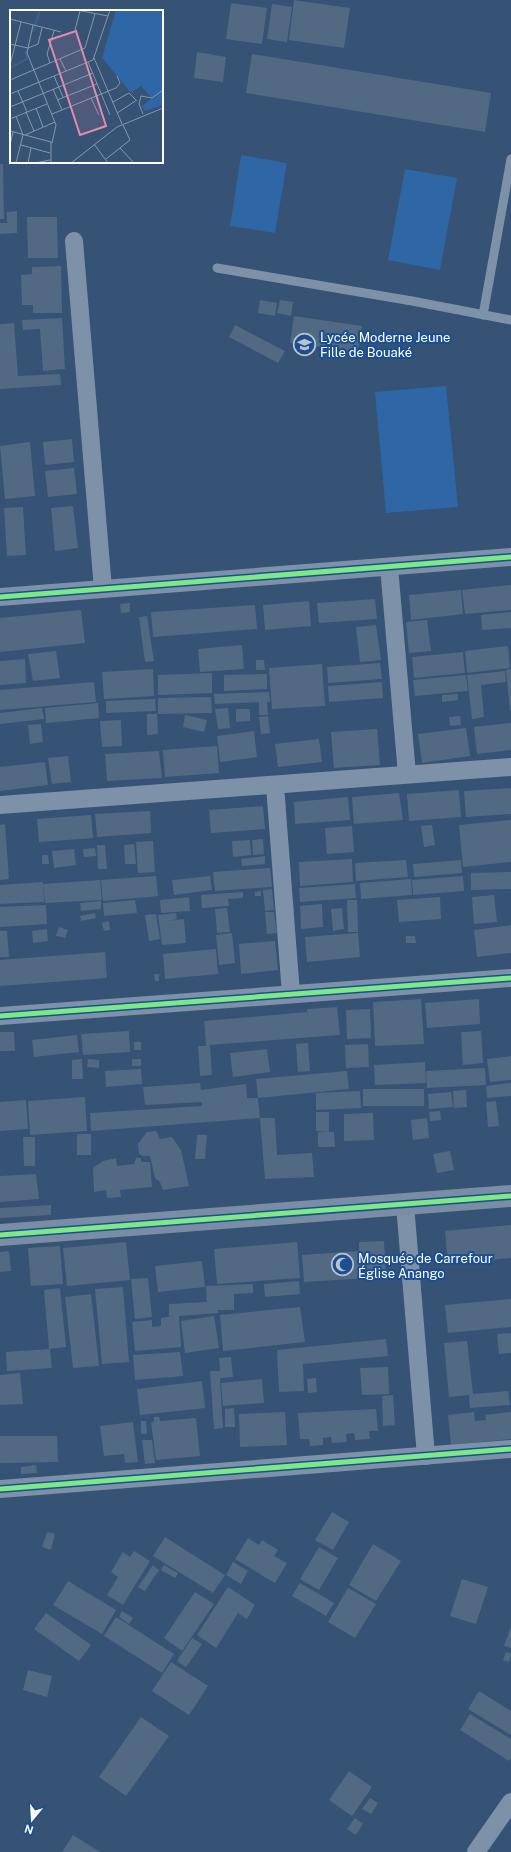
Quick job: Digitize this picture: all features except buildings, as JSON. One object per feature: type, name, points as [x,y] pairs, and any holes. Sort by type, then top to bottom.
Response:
[{"type":"street","points":[[74,241],[103,589]]},
{"type":"street","points":[[0,597],[511,557]]},
{"type":"street","points":[[390,567],[407,774]]},
{"type":"street","points":[[0,805],[276,786],[407,774],[511,767]]},
{"type":"street","points":[[276,786],[291,994]]},
{"type":"street","points":[[0,1016],[511,978]]},
{"type":"street","points":[[0,1235],[511,1196]]},
{"type":"street","points":[[405,1205],[426,1456]]},
{"type":"street","points":[[0,1490],[511,1450]]},
{"type":"street","points":[[480,1851],[511,1802]]},
{"type":"lane","points":[[484,315],[511,159]]},
{"type":"lane","points":[[217,268],[412,301],[511,320]]},
{"type":"shaded area","points":[[241,155],[287,163],[275,233],[230,226]]},
{"type":"shaded area","points":[[405,169],[457,178],[440,270],[388,260]]},
{"type":"shaded area","points":[[446,386],[458,507],[386,513],[375,392]]},
{"type":"cycle path","points":[[0,597],[511,557]]},
{"type":"cycle path","points":[[0,1016],[511,978]]},
{"type":"cycle path","points":[[0,1235],[511,1196]]},
{"type":"cycle path","points":[[0,1489],[511,1449]]},
{"type":"place","name":"Lycée Moderne Jeune Fille de Bouaké","points":[[305,344]]},
{"type":"place","name":"Mosquée de Carrefour Église Anango","points":[[342,1265]]}]
